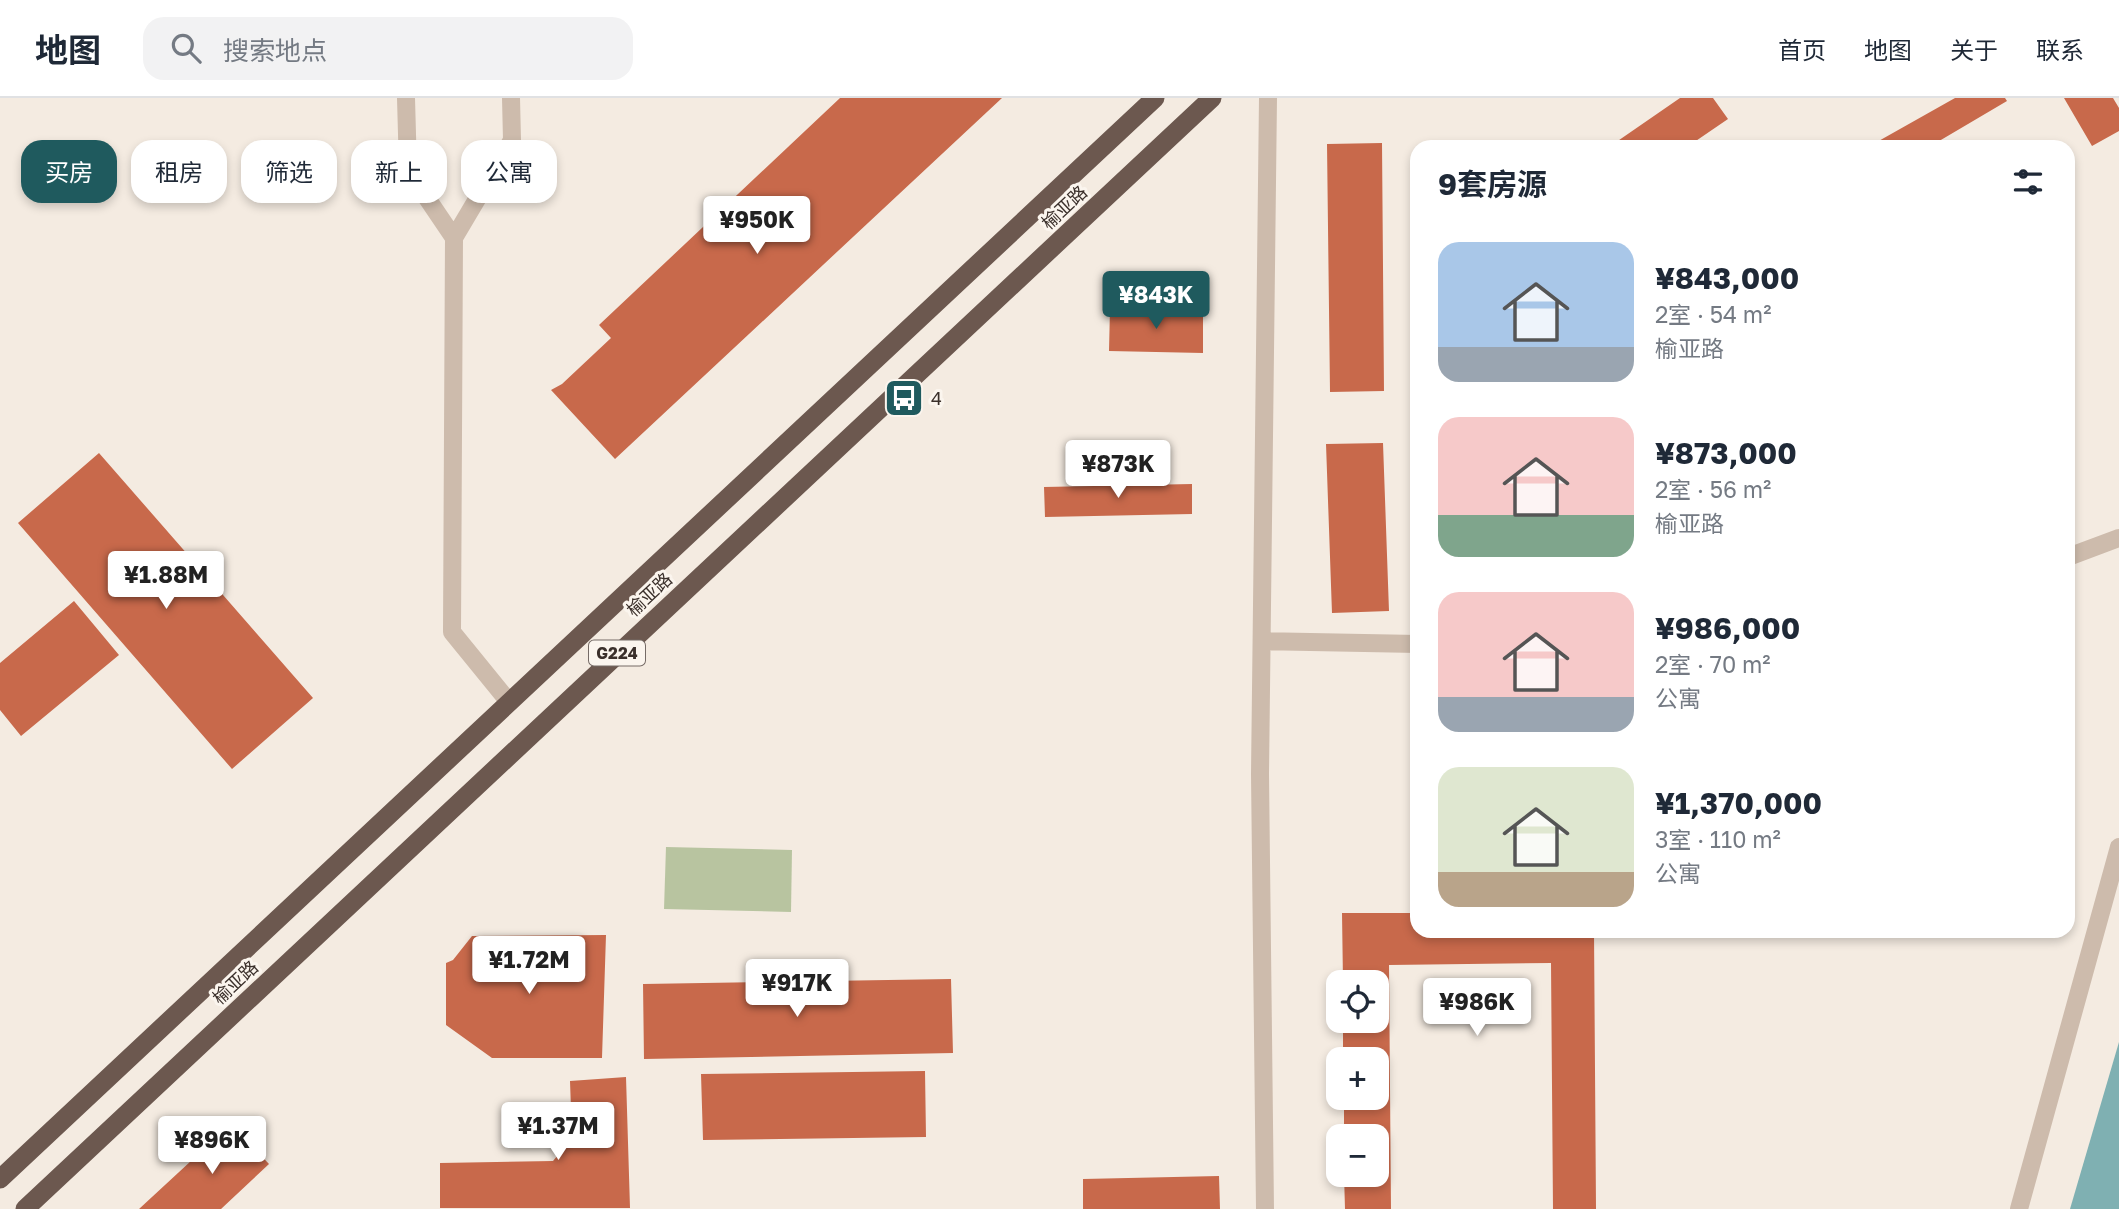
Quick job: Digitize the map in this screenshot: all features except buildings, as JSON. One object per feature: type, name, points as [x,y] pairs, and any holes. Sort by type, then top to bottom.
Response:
[{"type":"highway","name":"榆亚路","points":[[0,1179],[1155,98]]},
{"type":"highway","name":"榆亚路","points":[[24,1209],[1212,98]]},
{"type":"lane","points":[[407,98],[408,170],[454,238]]},
{"type":"lane","points":[[509,702],[452,632],[454,238],[512,140],[511,98]]},
{"type":"lane","points":[[1265,1209],[1261,787],[1268,98]]},
{"type":"lane","points":[[2075,554],[2119,538]]},
{"type":"lane","points":[[1262,641],[1410,644]]},
{"type":"lane","points":[[2019,1209],[2119,846]]},
{"type":"green space","points":[[666,847],[792,850],[791,912],[664,909]]},
{"type":"water","points":[[2119,1042],[2119,1209],[2070,1209]]},
{"type":"place","name":"4","points":[[904,398]]}]
